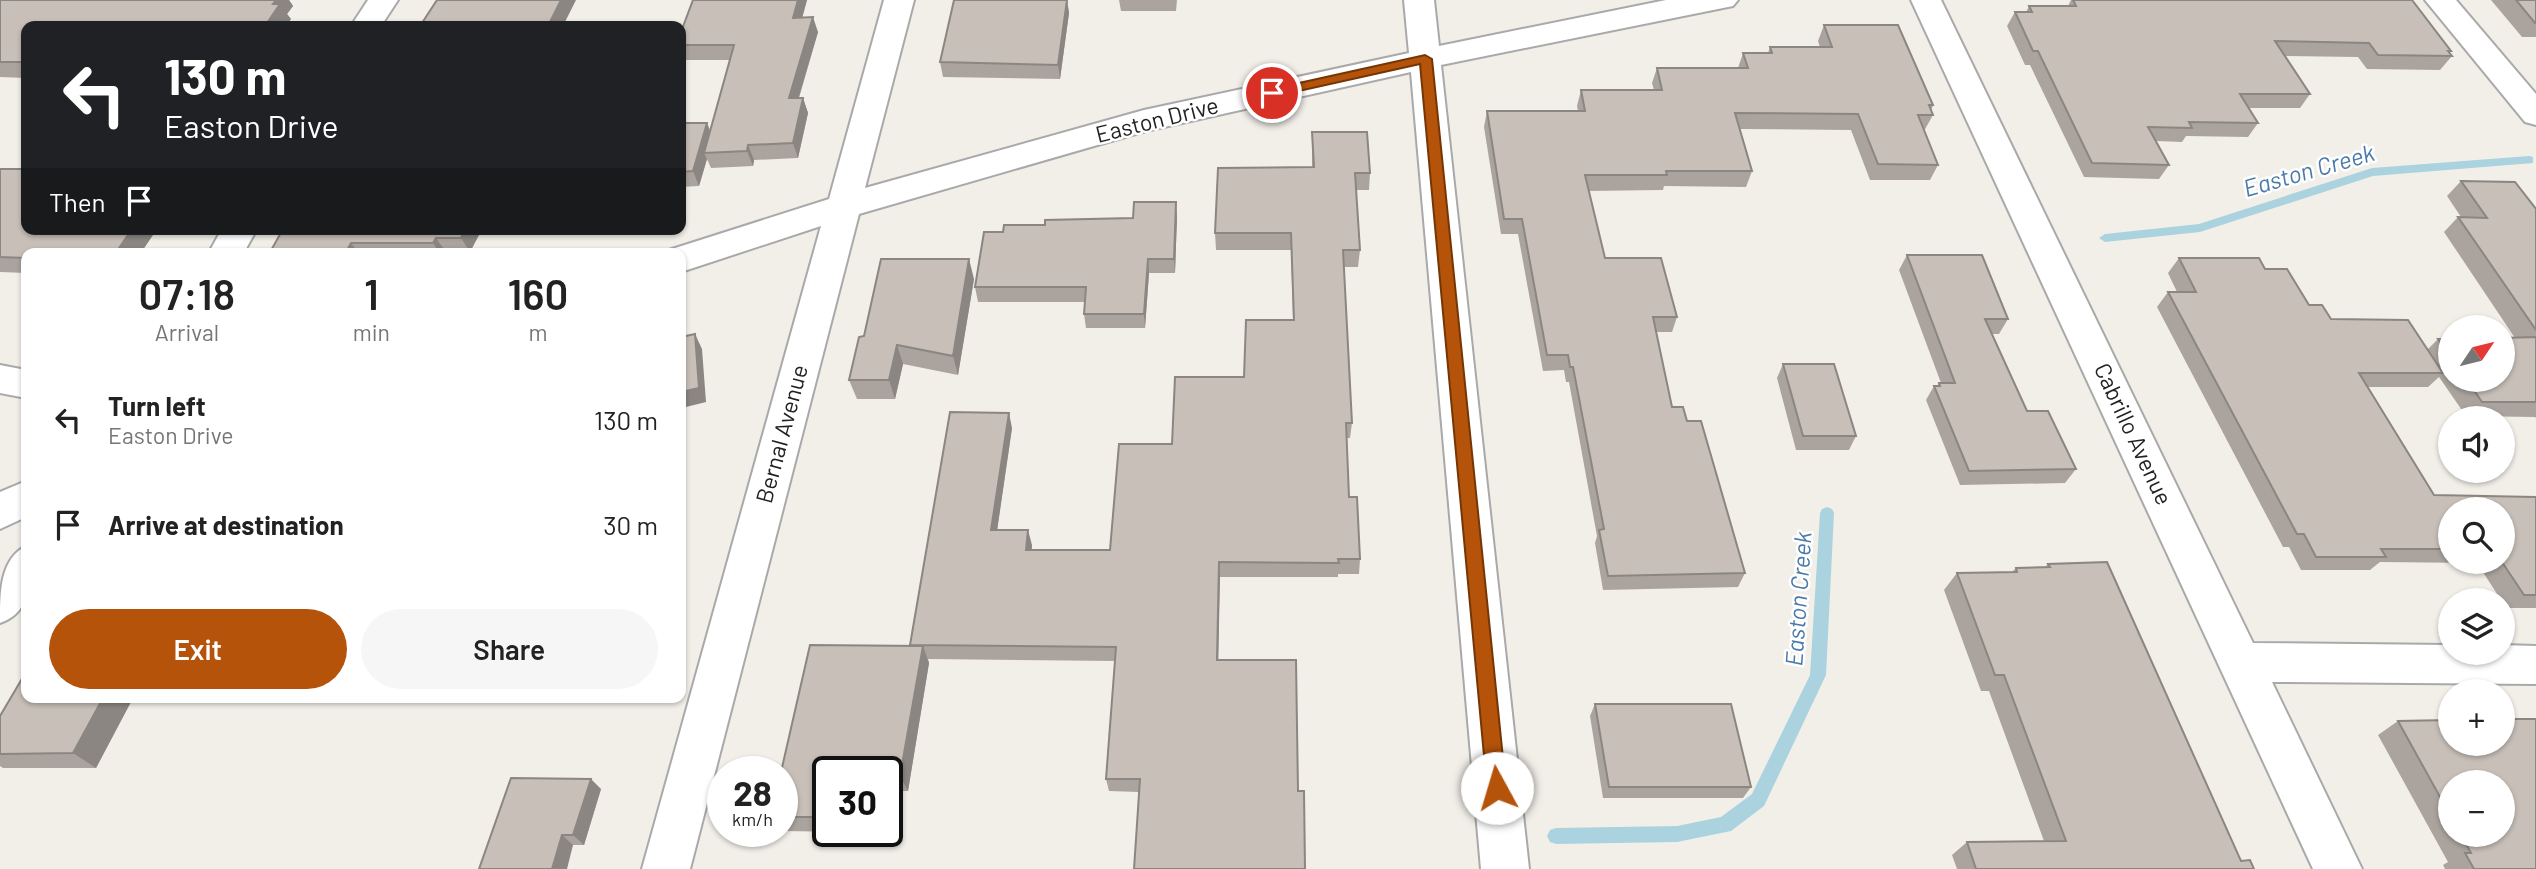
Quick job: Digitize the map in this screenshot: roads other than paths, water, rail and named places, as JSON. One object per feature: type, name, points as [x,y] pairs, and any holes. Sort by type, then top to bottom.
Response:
[{"type":"street","points":[[369,21],[383,0]]},
{"type":"street","name":"Bernal Avenue","points":[[666,869],[899,0]]},
{"type":"street","points":[[1419,0],[1505,869]]},
{"type":"street","name":"Easton Drive","points":[[686,256],[844,206],[1144,121],[1425,59],[1660,10],[1723,0]]},
{"type":"street","name":"Cabrillo Avenue","points":[[1926,0],[2338,869]]},
{"type":"street","points":[[2440,0],[2536,115]]},
{"type":"street","points":[[0,379],[21,383]]},
{"type":"street","points":[[0,512],[21,500]]},
{"type":"street","points":[[0,605],[21,572]]},
{"type":"street","points":[[2242,662],[2536,665]]},
{"type":"waterway","name":"Easton Creek","points":[[2105,238],[2200,228],[2372,172],[2529,160]]},
{"type":"waterway","name":"Easton Creek","points":[[1556,836],[1677,834],[1725,825],[1758,800],[1818,675],[1827,513]]}]
